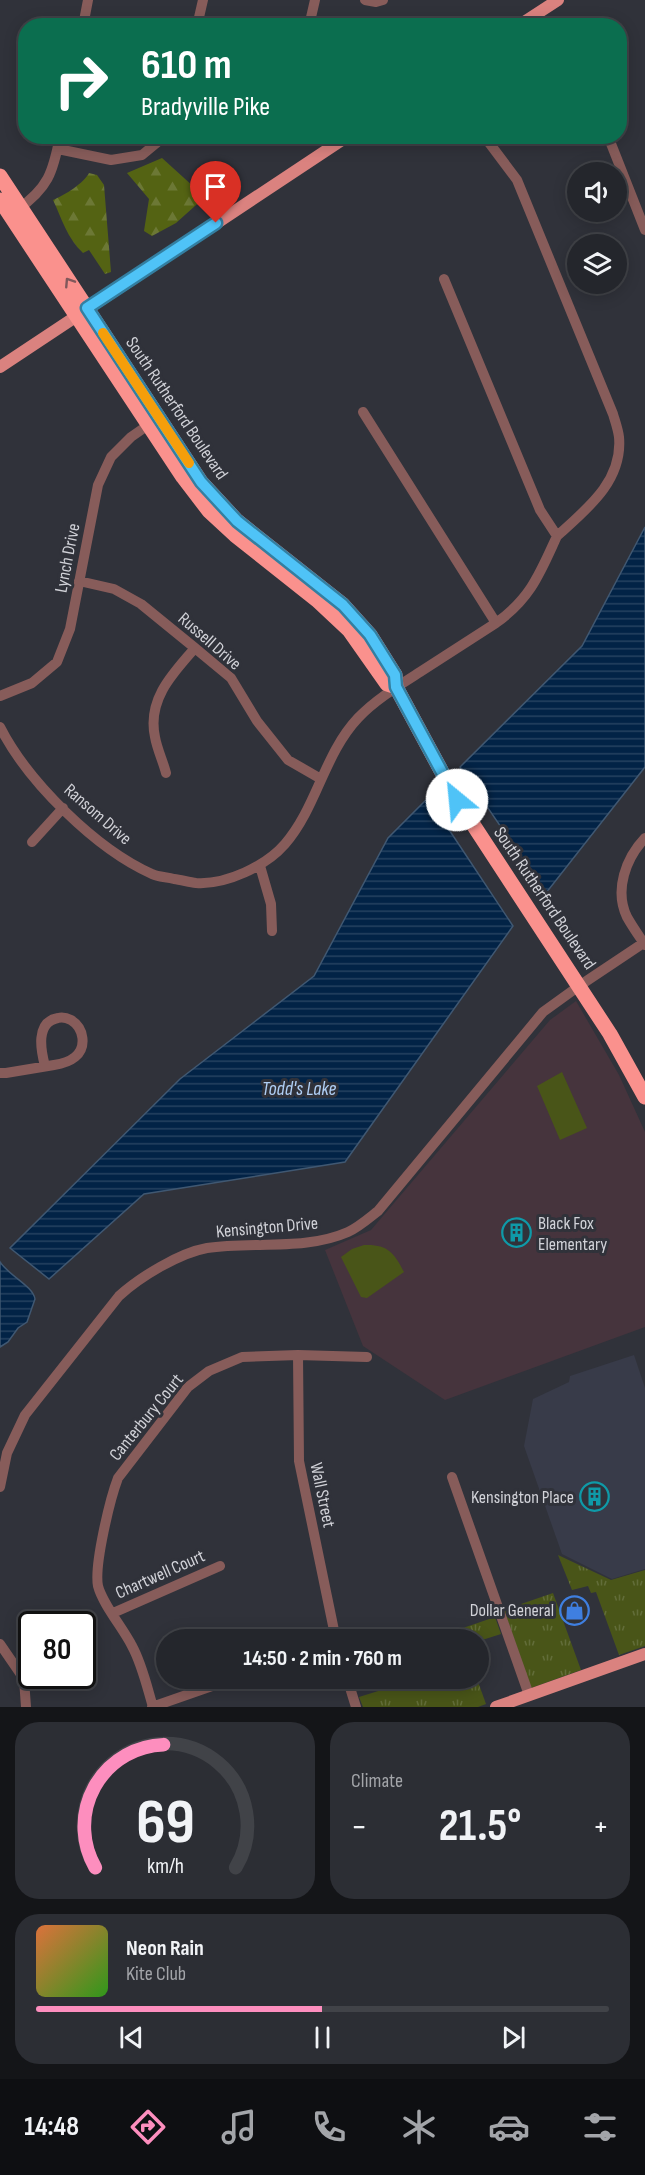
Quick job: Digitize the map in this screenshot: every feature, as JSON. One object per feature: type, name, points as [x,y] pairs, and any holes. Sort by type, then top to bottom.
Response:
[{"type":"highway","name":"South Rutherford Boulevard","points":[[0,176],[15,212],[154,422],[209,511],[268,564],[317,600],[349,630],[387,684],[396,687],[457,800],[621,1051],[645,1097]]},
{"type":"highway","name":"South Rutherford Boulevard","points":[[0,200],[15,212]]},
{"type":"main road","points":[[531,18],[558,0]]},
{"type":"main road","points":[[0,367],[333,144]]},
{"type":"main road","points":[[496,1707],[645,1654]]},
{"type":"street","points":[[85,18],[88,0]]},
{"type":"street","points":[[200,18],[203,0]]},
{"type":"street","points":[[311,18],[315,0]]},
{"type":"street","points":[[365,0],[376,2],[383,0]]},
{"type":"street","points":[[15,212],[39,193],[52,173],[59,144]]},
{"type":"street","points":[[58,149],[111,159],[142,155],[155,144]]},
{"type":"street","points":[[444,279],[540,510],[557,536],[600,496],[611,478],[618,458],[619,436],[613,414],[517,180],[490,144]]},
{"type":"street","points":[[611,144],[645,230]]},
{"type":"street","points":[[363,412],[496,623]]},
{"type":"street","name":"Lynch Drive","points":[[0,696],[32,683],[57,662],[70,629],[98,485],[111,457],[131,437],[154,422]]},
{"type":"street","name":"Ransom Drive","points":[[0,727],[36,779],[63,808],[113,853],[154,875],[198,883],[229,878],[260,866],[285,844],[306,813],[339,744],[357,719],[396,687],[496,623],[527,596],[557,536]]},
{"type":"street","name":"Russell Drive","points":[[79,581],[114,589],[141,604],[195,648],[231,678],[257,721],[288,760],[321,779]]},
{"type":"street","points":[[166,773],[154,737],[154,706],[166,681],[195,648]]},
{"type":"street","points":[[32,842],[63,808]]},
{"type":"street","points":[[644,943],[627,916],[623,903],[622,884],[632,854],[645,837]]},
{"type":"street","points":[[260,866],[271,904],[272,931]]},
{"type":"street","name":"Kensington Drive","points":[[0,1487],[7,1453],[25,1415],[119,1296],[132,1284],[177,1259],[206,1248],[317,1241],[348,1232],[378,1211],[543,1012],[644,943]]},
{"type":"street","points":[[0,1074],[45,1066],[69,1061],[80,1051],[83,1043],[82,1034],[70,1020],[56,1018],[45,1027],[41,1043],[45,1066]]},
{"type":"street","name":"Canterbury Court","points":[[153,1707],[133,1647],[104,1602],[98,1585],[99,1564],[113,1492],[118,1478],[188,1387],[209,1371],[242,1357],[298,1355],[366,1357]]},
{"type":"street","name":"Wall Street","points":[[298,1355],[299,1461],[334,1629]]},
{"type":"street","points":[[452,1477],[529,1695]]},
{"type":"street","name":"Chartwell Court","points":[[113,1613],[220,1566]]},
{"type":"street","points":[[0,1644],[24,1679],[26,1707]]},
{"type":"street","points":[[153,1707],[204,1689]]},
{"type":"street","points":[[350,1689],[356,1707]]},
{"type":"shaded area","points":[[576,1001],[619,1075],[645,1132],[645,1327],[445,1400],[363,1346],[325,1250],[371,1230],[550,1020]]},
{"type":"shaded area","points":[[634,1355],[645,1388],[645,1569],[612,1579],[562,1554],[524,1446],[533,1399],[569,1382],[570,1376]]},
{"type":"green space","points":[[162,158],[205,197],[176,223],[152,236],[144,231],[149,199],[127,173]]},
{"type":"green space","points":[[89,173],[97,175],[104,185],[111,272],[105,274],[89,250],[83,253],[73,241],[53,200],[74,188]]},
{"type":"green space","points":[[562,1072],[587,1128],[560,1140],[537,1086]]},
{"type":"green space","points":[[364,1245],[379,1246],[389,1251],[397,1259],[404,1272],[367,1298],[361,1297],[341,1257],[352,1249]]},
{"type":"green space","points":[[558,1555],[611,1580],[645,1570],[645,1646],[619,1655],[596,1592],[591,1593],[588,1586],[572,1590]]},
{"type":"green space","points":[[553,1593],[581,1670],[531,1688],[504,1610]]},
{"type":"green space","points":[[495,1617],[501,1634],[489,1638],[489,1629],[460,1629]]},
{"type":"green space","points":[[385,1689],[481,1689],[486,1704],[478,1707],[363,1707],[359,1697]]},
{"type":"water","points":[[645,527],[645,767],[546,893],[460,767],[582,646]]},
{"type":"water","name":"Todd's Lake","points":[[428,798],[513,926],[345,1162],[144,1194],[49,1279],[10,1248],[180,1079],[314,976],[388,838]]},
{"type":"water","points":[[0,1262],[30,1290],[35,1299],[27,1322],[0,1347]]},
{"type":"slow traffic","points":[[103,333],[189,463]]},
{"type":"place","name":"Black Fox Elementary","points":[[517,1233]]},
{"type":"place","name":"Kensington Place","points":[[595,1497]]},
{"type":"place","name":"Dollar General","points":[[575,1610]]},
{"type":"route","points":[[216,223],[87,308],[201,482],[237,521],[269,549],[343,605],[370,635],[395,675],[396,687],[457,800]]}]
